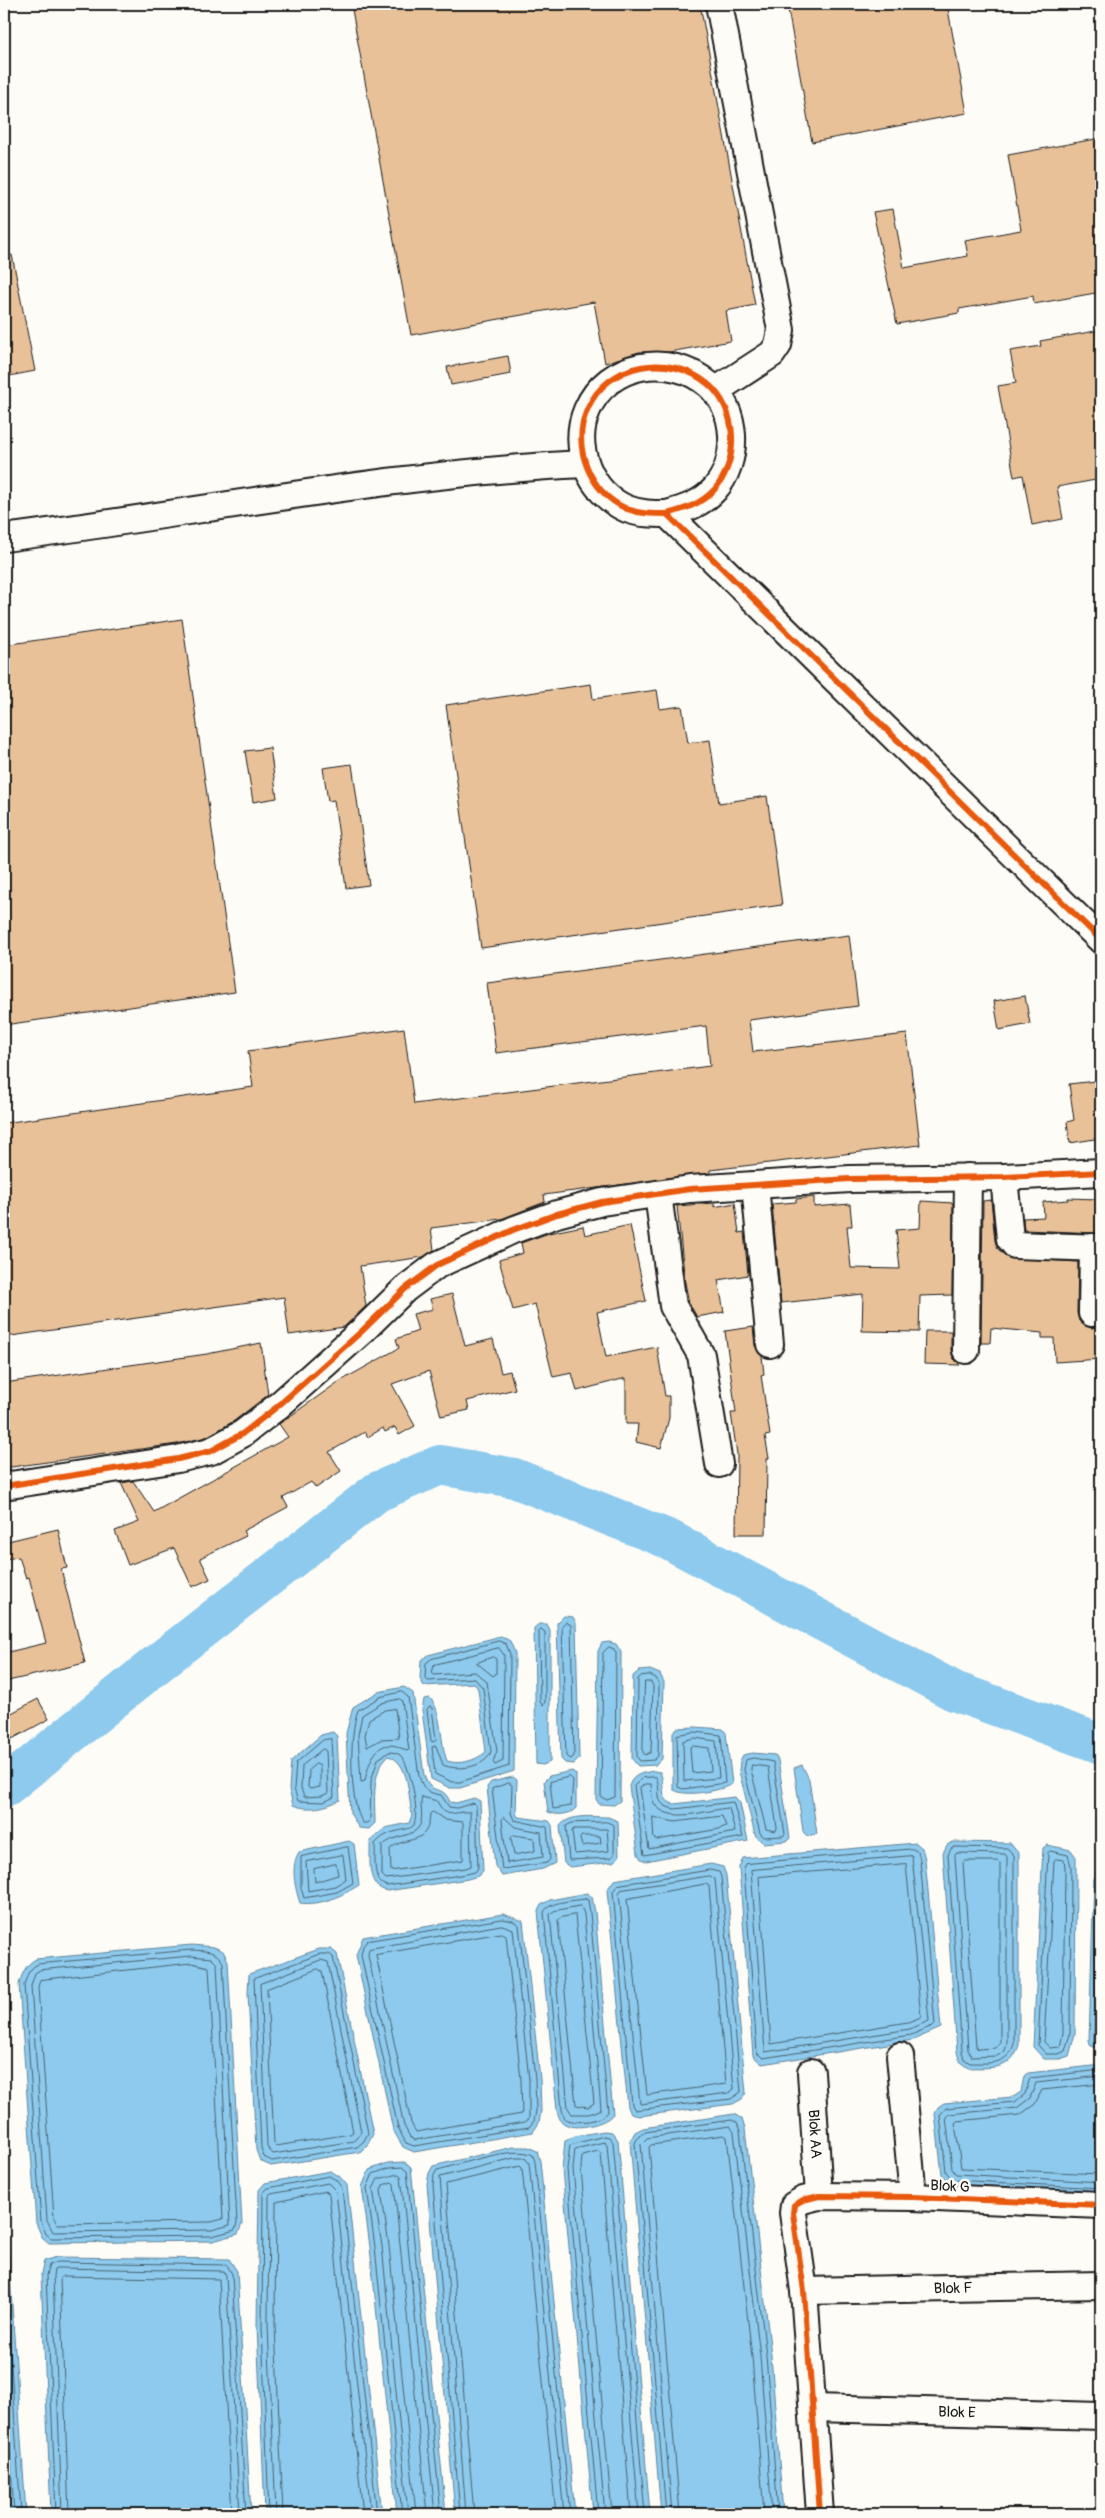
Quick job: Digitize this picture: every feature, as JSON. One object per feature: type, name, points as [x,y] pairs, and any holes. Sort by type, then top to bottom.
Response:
[{"type":"street","points":[[715,391],[772,354],[778,345],[781,330],[719,4]]},
{"type":"street","points":[[665,364],[687,370],[715,391],[728,414],[733,440],[728,466],[714,490],[693,506],[668,514],[646,514],[626,509],[609,498],[594,483],[585,464],[581,437],[587,410],[602,388],[620,373],[642,365],[665,364]]},
{"type":"street","points":[[4,538],[430,478],[515,468],[585,464]]},
{"type":"street","points":[[668,514],[1101,940]]},
{"type":"street","points":[[4,1486],[178,1460],[211,1451],[242,1434],[278,1406],[362,1332],[405,1289],[437,1265],[512,1230],[557,1214],[602,1202],[690,1189],[850,1179],[1004,1177],[1101,1172]]},
{"type":"street","points":[[966,1350],[968,1177]]},
{"type":"street","points":[[1004,1177],[1010,1239],[1015,1245],[1097,1248],[1092,1313]]},
{"type":"street","points":[[755,1185],[770,1344]]},
{"type":"street","points":[[658,1194],[673,1306],[701,1355],[719,1464]]},
{"type":"street","points":[[900,2056],[913,2196]]},
{"type":"street","name":"Blok AA","points":[[810,2072],[808,2199],[794,2205],[793,2213],[804,2291],[820,2514]]},
{"type":"street","name":"Blok G","points":[[808,2199],[913,2196],[1101,2205]]},
{"type":"street","name":"Blok F","points":[[804,2291],[1101,2285]]},
{"type":"street","name":"Blok E","points":[[813,2408],[1101,2416]]},
{"type":"water","points":[[564,1616],[573,1617],[576,1623],[579,1759],[574,1764],[565,1763],[561,1759],[557,1623]]},
{"type":"water","points":[[539,1624],[547,1624],[550,1630],[550,1762],[543,1765],[536,1764],[534,1628]]},
{"type":"water","points":[[501,1636],[510,1641],[515,1653],[514,1771],[460,1788],[450,1788],[431,1779],[422,1710],[424,1699],[430,1698],[437,1710],[447,1761],[457,1763],[477,1758],[486,1752],[478,1689],[474,1683],[424,1686],[420,1679],[421,1660],[428,1655]]},
{"type":"water","points":[[602,1643],[616,1644],[621,1652],[620,1801],[614,1805],[599,1804],[596,1799],[598,1651]]},
{"type":"water","points":[[650,1670],[660,1674],[664,1682],[662,1759],[656,1765],[638,1766],[632,1759],[633,1676],[639,1671]]},
{"type":"water","points":[[404,1687],[413,1693],[424,1775],[427,1782],[433,1788],[444,1793],[450,1802],[456,1803],[474,1798],[480,1801],[483,1871],[478,1876],[468,1879],[387,1891],[375,1884],[372,1878],[370,1841],[385,1828],[409,1823],[412,1815],[407,1781],[400,1765],[395,1759],[388,1756],[383,1762],[376,1778],[375,1823],[369,1829],[359,1828],[350,1813],[346,1733],[353,1707],[378,1692]]},
{"type":"water","points":[[677,1728],[723,1729],[726,1733],[732,1784],[727,1787],[693,1793],[678,1792],[673,1789],[673,1732]]},
{"type":"water","points":[[333,1732],[337,1736],[340,1800],[316,1808],[293,1805],[289,1789],[291,1761],[321,1735]]},
{"type":"water","points":[[753,1753],[775,1755],[778,1760],[790,1838],[787,1841],[763,1843],[755,1835],[739,1771],[743,1755]]},
{"type":"water","points":[[802,1765],[809,1779],[817,1834],[806,1836],[803,1831],[794,1768]]},
{"type":"water","points":[[572,1771],[576,1774],[576,1808],[563,1814],[548,1812],[544,1781],[549,1776]]},
{"type":"water","points":[[660,1772],[664,1795],[669,1802],[674,1804],[735,1797],[740,1803],[748,1841],[646,1861],[641,1859],[638,1854],[629,1786],[633,1779],[642,1773]]},
{"type":"water","points":[[513,1777],[517,1780],[516,1813],[518,1817],[549,1821],[552,1825],[555,1863],[543,1869],[502,1876],[495,1866],[487,1787],[491,1782]]},
{"type":"water","points":[[576,1817],[608,1817],[618,1821],[619,1857],[613,1862],[570,1867],[564,1863],[560,1826],[564,1822]]},
{"type":"water","points":[[349,1841],[354,1844],[359,1885],[323,1902],[300,1903],[295,1884],[294,1870],[299,1852]]},
{"type":"water","points":[[953,1842],[1010,1843],[1019,1854],[1019,2045],[1011,2060],[999,2066],[968,2068],[960,2062],[957,2052],[943,1853],[947,1845]]},
{"type":"water","points":[[916,1843],[922,1848],[925,1859],[941,2028],[913,2040],[762,2064],[753,2056],[739,1867],[743,1858]]},
{"type":"water","points":[[1047,1845],[1071,1850],[1076,1857],[1075,2034],[1069,2056],[1060,2059],[1044,2059],[1033,2047],[1043,1848]]},
{"type":"water","points":[[711,1864],[723,1867],[726,1875],[746,2093],[742,2099],[733,2104],[639,2116],[631,2114],[628,2107],[607,1890],[614,1880]]},
{"type":"water","points":[[1101,1865],[1101,2049],[1091,2046],[1089,2041],[1094,1879]]},
{"type":"water","points":[[587,1893],[592,1897],[595,1912],[613,2114],[604,2121],[576,2127],[563,2123],[557,2111],[538,1911],[541,1905],[550,1900]]},
{"type":"water","points":[[503,1914],[523,1921],[540,2079],[541,2111],[539,2123],[533,2132],[414,2152],[403,2147],[393,2130],[356,1955],[363,1937]]},
{"type":"water","points":[[192,1945],[214,1947],[223,1951],[228,1961],[242,2224],[238,2234],[213,2241],[49,2243],[42,2237],[36,2223],[19,1984],[23,1972],[36,1959]]},
{"type":"water","points":[[319,1949],[331,1949],[337,1954],[373,2134],[368,2144],[360,2152],[271,2166],[260,2161],[256,2150],[248,1993],[249,1974]]},
{"type":"water","points":[[1101,2065],[1101,2193],[950,2185],[942,2174],[935,2114],[938,2107],[944,2103],[1013,2097],[1021,2092],[1024,2076],[1028,2073]]},
{"type":"water","points":[[734,2114],[742,2119],[745,2129],[771,2355],[783,2514],[661,2514],[630,2141],[635,2132],[643,2128]]},
{"type":"water","points":[[604,2131],[612,2132],[618,2140],[650,2514],[593,2514],[562,2169],[565,2141],[575,2136]]},
{"type":"water","points":[[513,2147],[528,2147],[537,2151],[540,2161],[575,2514],[455,2514],[427,2184],[429,2173],[433,2166]]},
{"type":"water","points":[[405,2162],[411,2167],[446,2514],[397,2514],[370,2247],[362,2187],[369,2170],[388,2163]]},
{"type":"water","points":[[330,2171],[339,2176],[347,2185],[382,2514],[265,2514],[257,2326],[259,2190],[265,2183]]},
{"type":"water","points":[[4,2186],[26,2514],[4,2514]]},
{"type":"water","points":[[57,2257],[229,2259],[237,2271],[251,2514],[51,2514],[41,2274],[44,2261]]},
{"type":"building","points":[[351,4],[700,4],[755,305],[726,311],[731,341],[669,352],[639,352],[605,363],[594,302],[411,335]]},
{"type":"building","points":[[787,4],[947,4],[967,113],[812,142]]},
{"type":"building","points":[[1101,138],[1101,292],[1034,304],[1033,296],[959,309],[959,313],[897,324],[873,212],[893,209],[904,268],[968,256],[965,240],[1021,230],[1008,155]]},
{"type":"building","points":[[12,255],[35,371],[4,377],[4,256]]},
{"type":"building","points":[[1101,330],[1101,479],[1057,487],[1063,519],[1032,525],[1023,475],[1014,477],[998,386],[1016,383],[1010,351],[1041,346],[1040,341]]},
{"type":"building","points":[[508,356],[511,374],[451,385],[447,367]]},
{"type":"building","points":[[182,619],[235,992],[4,1025],[4,645]]},
{"type":"building","points":[[591,684],[593,699],[657,690],[660,709],[682,706],[688,743],[710,740],[719,803],[767,796],[782,905],[481,948],[446,705]]},
{"type":"building","points":[[270,748],[277,798],[253,802],[245,751]]},
{"type":"building","points":[[352,764],[369,885],[346,888],[334,800],[328,801],[323,768]]},
{"type":"building","points":[[849,935],[858,1006],[749,1020],[753,1052],[907,1034],[920,1145],[710,1170],[710,1173],[544,1195],[545,1202],[501,1219],[431,1228],[434,1250],[423,1257],[360,1266],[366,1306],[344,1327],[289,1335],[284,1297],[4,1337],[4,1123],[253,1087],[248,1051],[404,1028],[414,1104],[710,1066],[706,1026],[496,1053],[487,983]]},
{"type":"building","points":[[1025,996],[1030,1024],[999,1030],[994,1001]]},
{"type":"building","points":[[1095,1081],[1101,1138],[1070,1143],[1067,1122],[1074,1120],[1069,1084]]},
{"type":"building","points":[[814,1197],[814,1207],[850,1204],[852,1226],[847,1226],[851,1268],[900,1269],[896,1230],[920,1228],[921,1201],[953,1203],[952,1295],[920,1296],[919,1332],[862,1331],[863,1294],[781,1303],[772,1204],[796,1202],[796,1199]]},
{"type":"building","points":[[1068,1198],[1099,1199],[1098,1233],[1024,1230],[1023,1218],[1044,1217],[1043,1202],[1068,1200]]},
{"type":"building","points":[[991,1200],[995,1241],[998,1249],[1008,1258],[1078,1262],[1077,1313],[1079,1321],[1085,1326],[1092,1328],[1101,1324],[1101,1359],[1055,1362],[1054,1338],[1042,1338],[1042,1333],[991,1328],[990,1343],[981,1343],[983,1201]]},
{"type":"building","points":[[714,1203],[714,1207],[735,1203],[739,1233],[744,1232],[748,1275],[718,1280],[724,1312],[697,1317],[689,1303],[685,1283],[677,1206]]},
{"type":"building","points":[[630,1225],[646,1301],[597,1312],[606,1357],[657,1347],[665,1396],[669,1396],[669,1418],[661,1448],[636,1442],[638,1424],[626,1424],[626,1378],[577,1391],[572,1373],[553,1377],[535,1304],[513,1310],[499,1260],[523,1253],[521,1243],[549,1233],[583,1226],[585,1235]]},
{"type":"building","points":[[452,1294],[465,1346],[493,1339],[501,1373],[510,1371],[515,1389],[467,1401],[469,1410],[441,1416],[429,1371],[392,1384],[415,1426],[399,1435],[395,1427],[385,1432],[383,1428],[368,1437],[365,1432],[329,1452],[341,1471],[316,1488],[311,1482],[283,1498],[288,1507],[243,1531],[246,1536],[200,1558],[210,1579],[192,1587],[174,1548],[128,1565],[115,1531],[139,1522],[121,1483],[133,1481],[154,1512],[288,1437],[279,1424],[337,1383],[399,1348],[396,1339],[418,1331],[413,1314],[433,1309],[430,1299]]},
{"type":"building","points":[[753,1327],[755,1346],[762,1356],[764,1374],[761,1375],[770,1435],[765,1436],[769,1458],[767,1459],[766,1534],[736,1534],[737,1454],[731,1413],[736,1413],[725,1331]]},
{"type":"building","points":[[925,1331],[951,1331],[953,1358],[960,1365],[924,1364]]},
{"type":"building","points":[[261,1343],[268,1395],[234,1421],[206,1437],[177,1444],[4,1468],[4,1383],[207,1354]]},
{"type":"building","points":[[58,1529],[67,1568],[61,1569],[85,1663],[4,1682],[4,1653],[46,1643],[29,1577],[26,1578],[19,1557],[4,1559],[4,1542]]},
{"type":"building","points":[[38,1699],[49,1719],[12,1739],[4,1724],[4,1717]]},
{"type":"waterway","points":[[4,1788],[157,1664],[377,1492],[440,1465],[514,1478],[668,1539],[954,1691],[1101,1744]]},
{"type":"cycle path","points":[[667,514],[686,508],[704,499],[714,490],[728,465],[732,436],[730,421],[718,395],[708,384],[693,374],[676,368],[641,367],[624,372],[609,381],[596,394],[587,410],[581,439],[583,453],[587,467],[603,492],[614,502],[632,511],[667,514],[1101,940]]},
{"type":"cycle path","points":[[4,1486],[178,1459],[211,1451],[242,1434],[278,1406],[362,1331],[405,1289],[437,1265],[513,1230],[557,1214],[602,1202],[690,1189],[850,1179],[1004,1177],[1101,1172]]},
{"type":"cycle path","points":[[820,2514],[804,2291],[793,2213],[794,2205],[803,2200],[819,2196],[913,2197],[1101,2205]]}]
